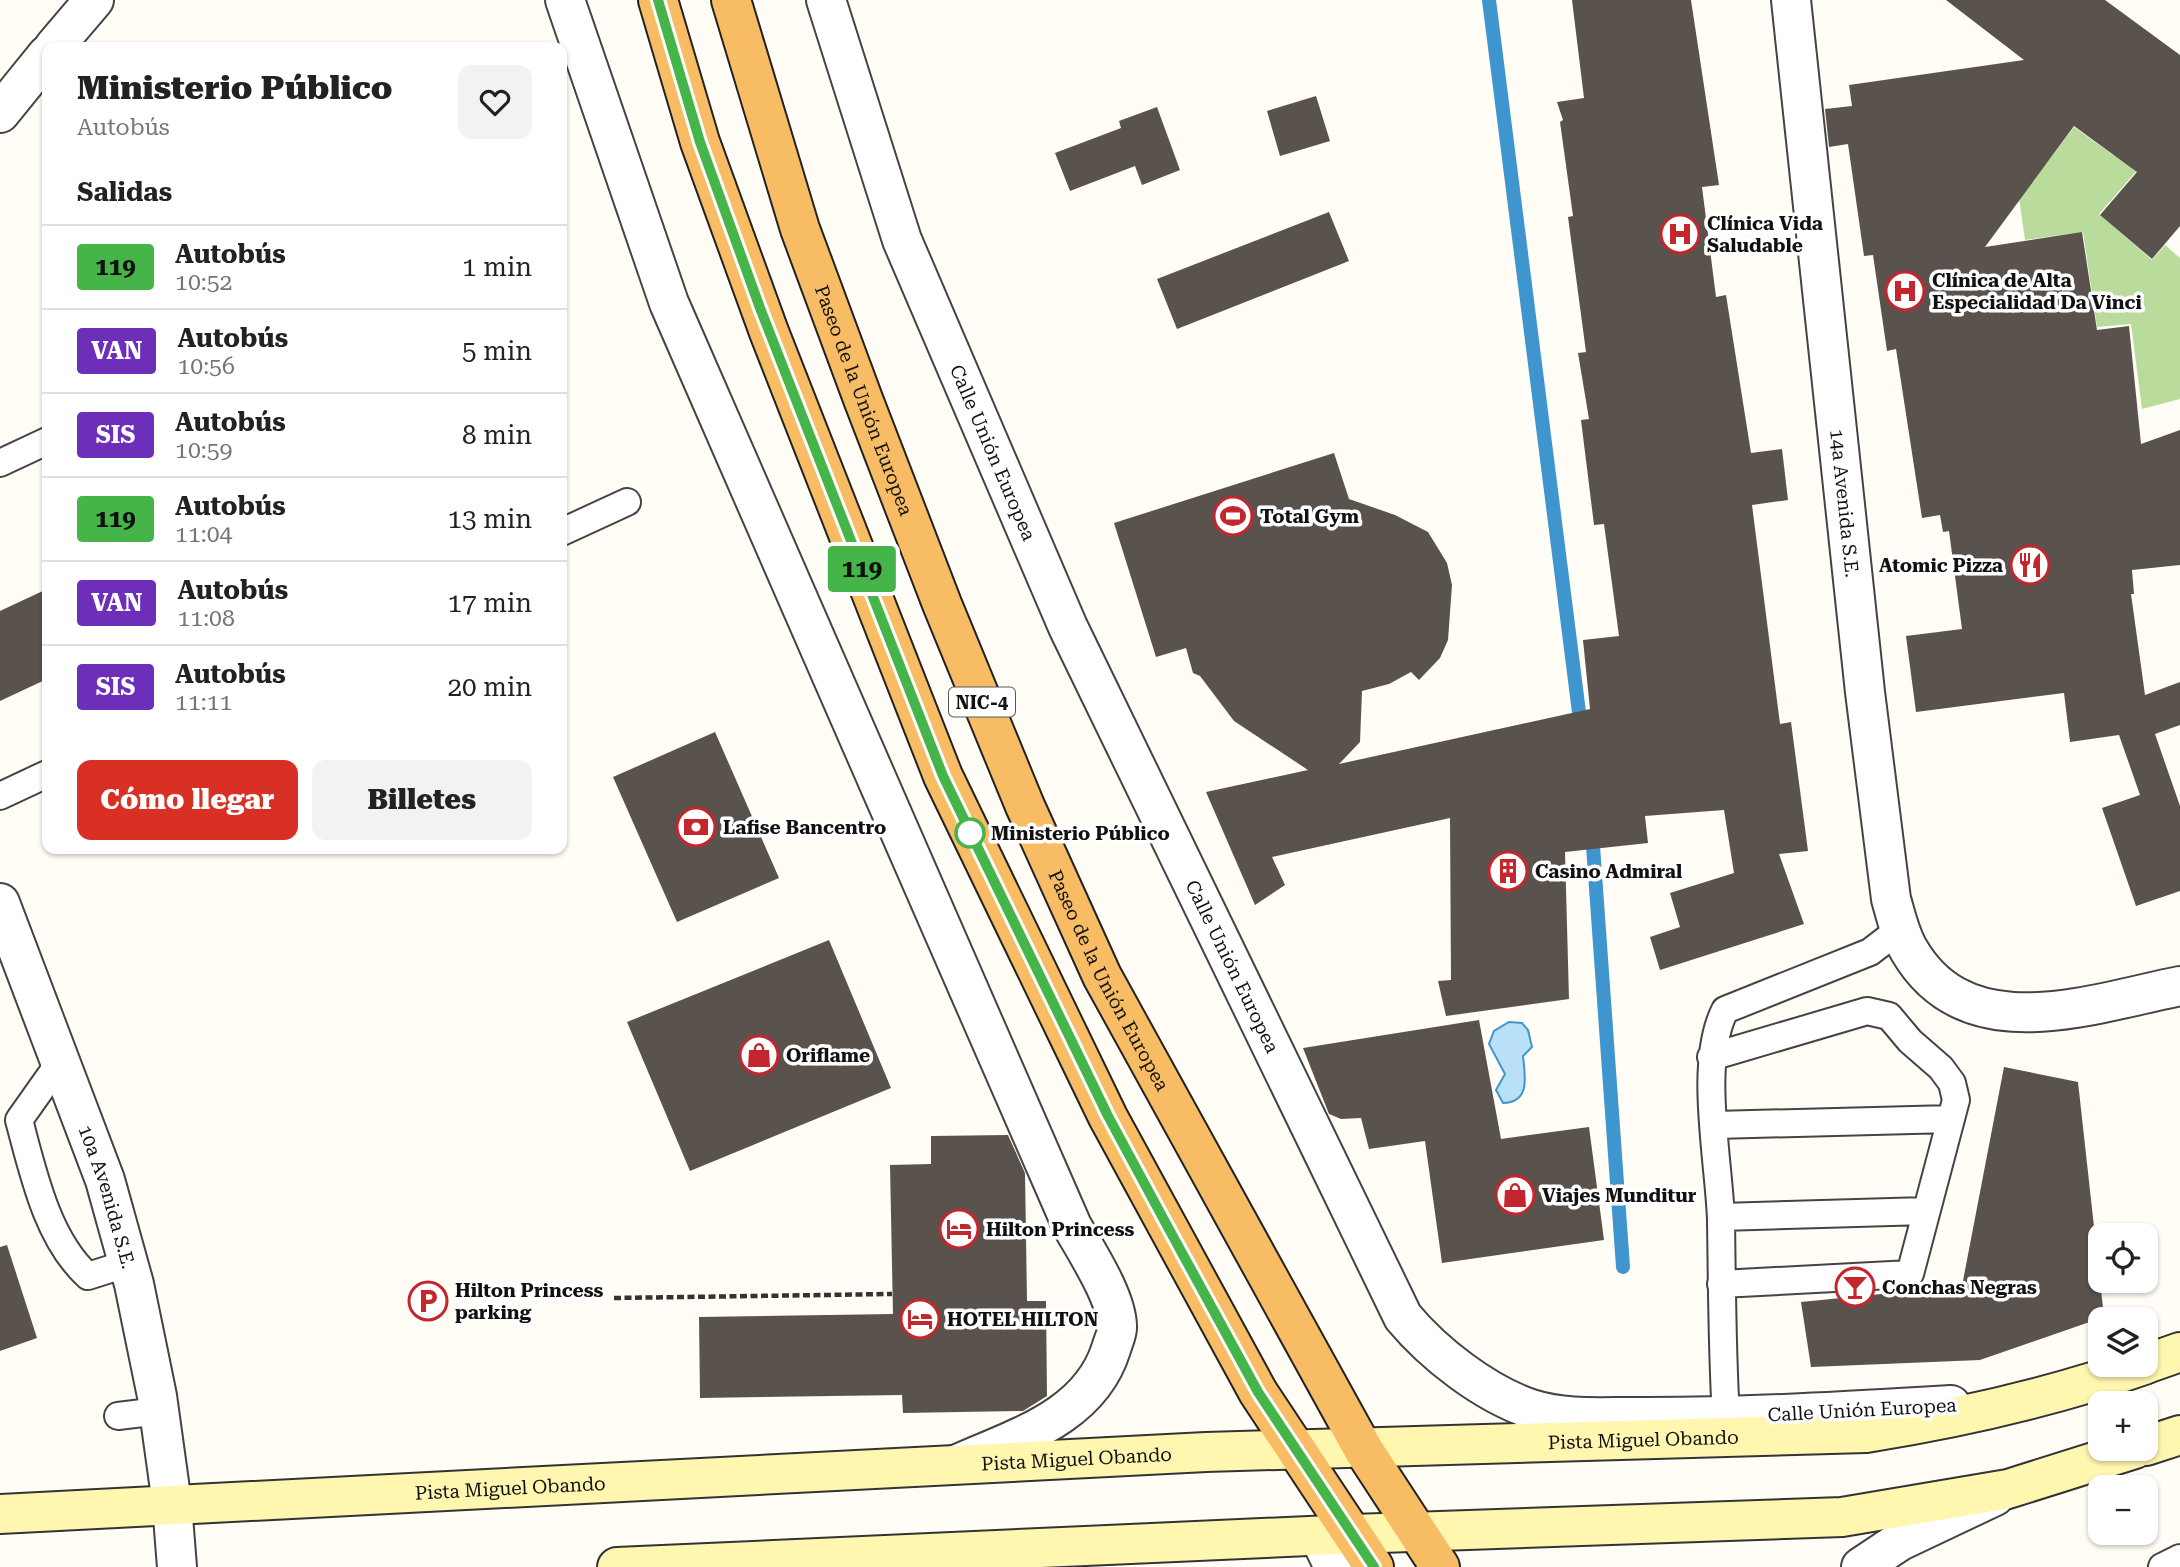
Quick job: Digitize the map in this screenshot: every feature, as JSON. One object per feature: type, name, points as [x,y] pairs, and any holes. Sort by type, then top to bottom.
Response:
[{"type":"highway","name":"NIC-4","points":[[658,0],[700,142],[764,319],[943,776],[1108,1116],[1251,1380],[1294,1450],[1335,1546],[1374,1567]]},
{"type":"highway","points":[[709,0],[738,86],[778,155]]},
{"type":"highway","name":"Paseo de la Unión Europea","points":[[731,0],[800,229],[942,604],[1025,806],[1102,976],[1363,1450],[1440,1567]]},
{"type":"main road","name":"Pista Miguel Obando","points":[[2158,1360],[2180,1352]]},
{"type":"main road","name":"Pista Miguel Obando","points":[[0,1514],[960,1463],[1866,1433],[1956,1419],[2070,1391],[2110,1377]]},
{"type":"main road","points":[[2158,1442],[2180,1435]]},
{"type":"main road","points":[[617,1567],[1335,1546],[1416,1532],[1842,1517],[2008,1489],[2098,1461]]},
{"type":"street","points":[[60,42],[94,0]]},
{"type":"street","points":[[565,0],[669,303],[1072,1226],[1109,1295],[1117,1328],[1104,1372],[1091,1389],[1055,1420],[960,1463]]},
{"type":"street","name":"Calle Unión Europea","points":[[827,0],[902,240],[1068,627],[1403,1317],[1424,1341],[1453,1366],[1530,1409],[1568,1417],[1726,1417],[2030,1401]]},
{"type":"street","name":"14a Avenida S.E.","points":[[1791,0],[1865,692],[1891,899],[1900,929],[1909,951],[1944,991],[1989,1011],[2037,1014],[2180,986]]},
{"type":"street","points":[[0,113],[42,64]]},
{"type":"street","name":"10a Avenida S.E.","points":[[1,907],[105,1180],[128,1263],[159,1411],[172,1504],[177,1567]]},
{"type":"street","points":[[1861,1567],[1900,1541],[2008,1489]]},
{"type":"lane","points":[[0,463],[42,443]]},
{"type":"lane","points":[[567,530],[627,502]]},
{"type":"lane","points":[[0,796],[42,776]]},
{"type":"lane","points":[[1726,1417],[1721,1217],[1711,1057],[1715,1030],[1725,1010],[1870,951],[1900,929]]},
{"type":"lane","points":[[1711,1057],[1867,1011],[1889,1016],[1941,1068],[1952,1083],[1956,1100],[1910,1274],[1721,1284]]},
{"type":"lane","points":[[60,1062],[19,1120],[34,1178],[70,1259],[88,1276],[128,1263]]},
{"type":"lane","points":[[1715,1125],[1951,1119]]},
{"type":"lane","points":[[1721,1217],[1926,1212]]},
{"type":"lane","points":[[118,1416],[159,1411]]},
{"type":"lane","points":[[2162,1567],[2180,1558]]},
{"type":"path","points":[[614,1298],[892,1294]]},
{"type":"green space","points":[[2159,96],[2180,121],[2099,214],[2152,260],[2165,245],[2180,258],[2180,399],[2142,409],[2131,324],[2097,327],[2083,232],[2025,240],[2014,163],[2046,164],[2074,127],[2113,155]]},
{"type":"water","points":[[1509,1022],[1522,1023],[1528,1030],[1532,1047],[1523,1056],[1525,1079],[1522,1093],[1512,1102],[1503,1103],[1496,1090],[1505,1074],[1489,1044],[1494,1031]]},
{"type":"building","points":[[1572,0],[1691,0],[1719,185],[1702,187],[1716,297],[1726,295],[1751,453],[1782,449],[1788,500],[1752,505],[1780,724],[1791,722],[1808,851],[1779,854],[1804,924],[1660,970],[1650,937],[1680,927],[1670,893],[1734,873],[1724,810],[1645,816],[1648,843],[1565,852],[1569,999],[1446,1016],[1438,981],[1451,980],[1450,818],[1272,857],[1285,885],[1255,905],[1206,792],[1308,770],[1234,721],[1200,676],[1193,673],[1186,648],[1156,657],[1114,523],[1334,453],[1349,499],[1395,515],[1428,532],[1447,563],[1452,585],[1448,640],[1440,658],[1419,680],[1411,672],[1389,684],[1362,691],[1360,742],[1339,764],[1590,709],[1583,640],[1619,636],[1604,524],[1594,525],[1581,420],[1589,419],[1578,353],[1586,352],[1568,217],[1573,216],[1560,122],[1563,120],[1557,102],[1584,98]]},
{"type":"building","points":[[1946,0],[2105,0],[2180,55],[2180,226],[2152,259],[2100,215],[2137,172],[2074,126],[1985,247],[2082,232],[2097,330],[2129,326],[2141,444],[2180,430],[2180,565],[2132,570],[2134,594],[2131,594],[2145,695],[2180,682],[2180,725],[2155,734],[2180,806],[2180,891],[2136,906],[2102,808],[2140,795],[2119,735],[2070,742],[2064,693],[1916,712],[1906,636],[1962,629],[1949,531],[1943,532],[1940,515],[1922,518],[1896,349],[1887,351],[1873,255],[1864,256],[1848,144],[1829,147],[1825,109],[1852,106],[1849,85],[2024,60]]},
{"type":"building","points":[[1316,96],[1330,141],[1280,156],[1267,111]]},
{"type":"building","points":[[1157,107],[1180,170],[1142,185],[1135,166],[1070,191],[1055,153],[1121,128],[1119,121]]},
{"type":"building","points":[[1329,212],[1349,261],[1177,329],[1157,279]]},
{"type":"building","points":[[42,591],[42,681],[0,701],[0,611]]},
{"type":"building","name":"Lafise Bancentro","points":[[715,732],[779,878],[677,922],[613,777]]},
{"type":"building","name":"Oriflame","points":[[829,940],[891,1088],[690,1171],[627,1022]]},
{"type":"building","points":[[1479,1020],[1501,1139],[1589,1127],[1604,1240],[1442,1263],[1425,1141],[1369,1149],[1361,1118],[1341,1119],[1329,1114],[1303,1048]]},
{"type":"building","points":[[2004,1067],[2078,1082],[2094,1223],[2088,1223],[2088,1293],[2101,1293],[2103,1307],[2088,1307],[2088,1323],[1980,1360],[1811,1367],[1801,1302],[1962,1286]]},
{"type":"building","name":"Hilton Princess","points":[[1008,1135],[1025,1173],[1027,1301],[1046,1301],[1047,1396],[1023,1411],[903,1413],[902,1395],[700,1398],[699,1317],[893,1314],[890,1165],[931,1164],[931,1136]]},
{"type":"building","points":[[7,1245],[37,1338],[0,1351],[0,1247]]},
{"type":"waterway","points":[[1489,0],[1581,728]]},
{"type":"waterway","points":[[1592,832],[1623,1267]]},
{"type":"bus line","name":"119","points":[[658,0],[700,142],[760,308],[943,776],[1108,1116],[1170,1231],[1258,1392],[1374,1567]]},
{"type":"place","name":"Clínica Vida Saludable","points":[[1680,234]]},
{"type":"place","name":"Clínica de Alta Especialidad Da Vinci","points":[[1905,291]]},
{"type":"place","name":"Total Gym","points":[[1233,516]]},
{"type":"place","name":"Atomic Pizza","points":[[2030,565]]},
{"type":"place","name":"Lafise Bancentro","points":[[696,827]]},
{"type":"place","name":"Ministerio Público","points":[[970,833]]},
{"type":"place","name":"Casino Admiral","points":[[1508,871]]},
{"type":"place","name":"Oriflame","points":[[759,1055]]},
{"type":"place","name":"Viajes Munditur","points":[[1515,1195]]},
{"type":"place","name":"Hilton Princess","points":[[959,1229]]},
{"type":"place","name":"Conchas Negras","points":[[1855,1287]]},
{"type":"place","name":"Hilton Princess parking","points":[[428,1301]]},
{"type":"place","name":"HOTEL HILTON","points":[[920,1319]]}]
